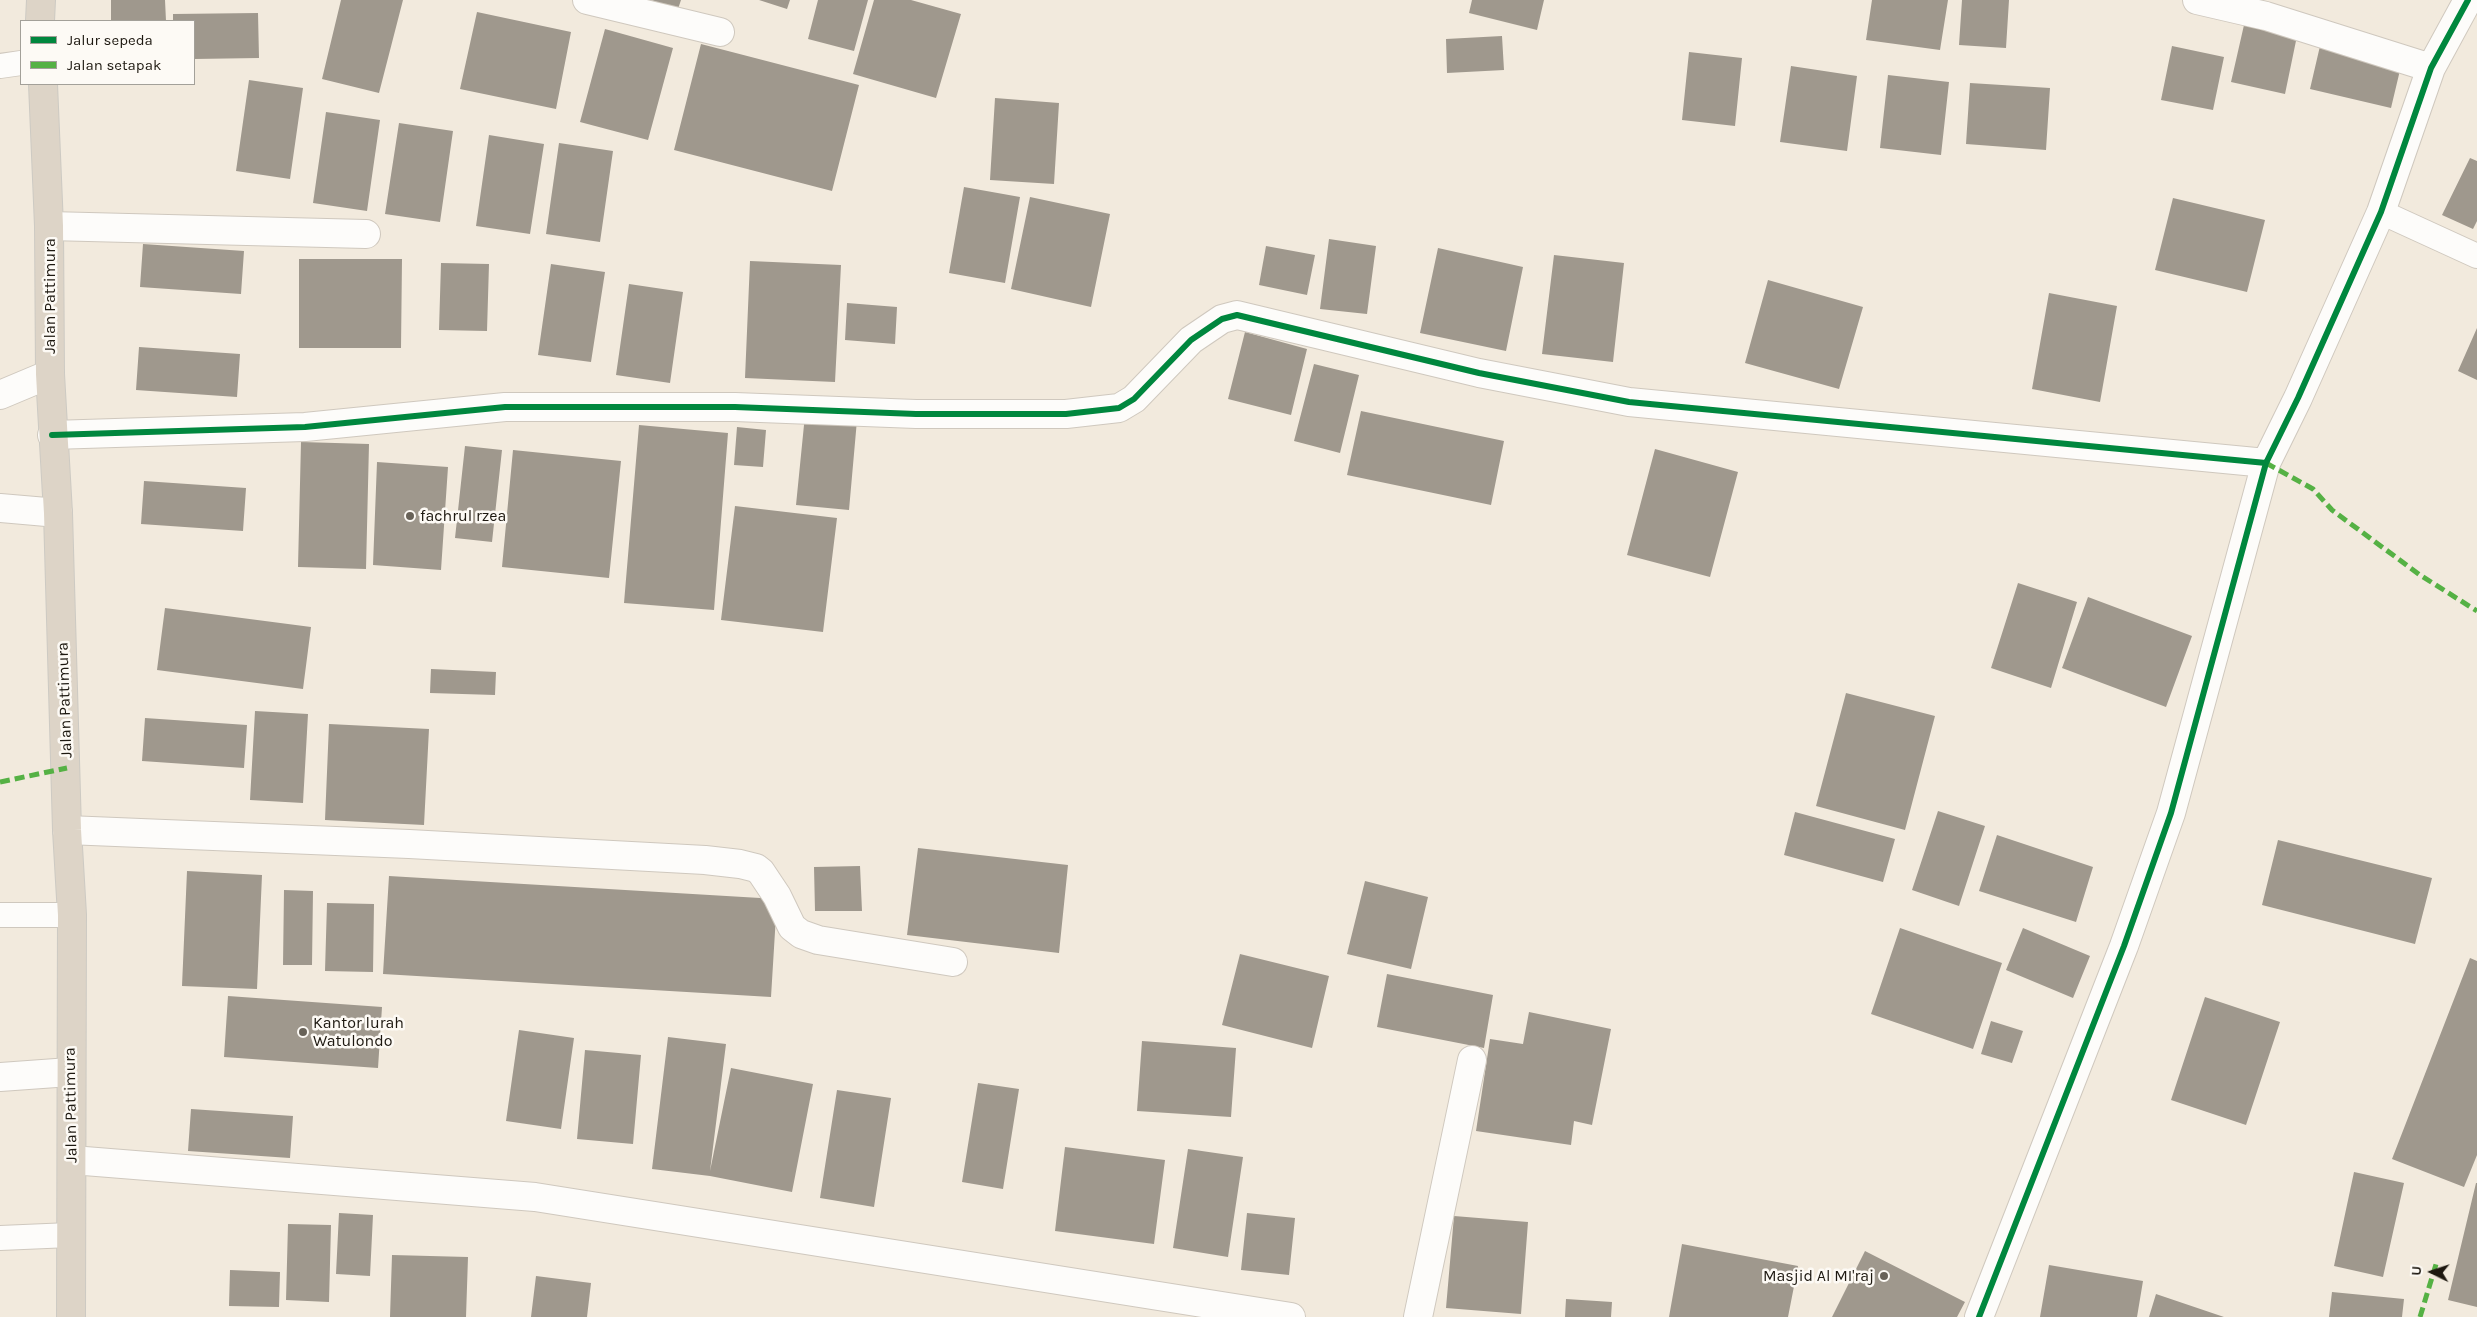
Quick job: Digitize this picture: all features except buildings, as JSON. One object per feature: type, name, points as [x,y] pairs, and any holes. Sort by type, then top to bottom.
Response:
[{"type":"highway","points":[[40,20],[41,0]]},
{"type":"highway","name":"Jalan Pattimura","points":[[43,85],[49,226],[52,435],[58,513],[67,830],[72,915],[70,1317]]},
{"type":"street","points":[[587,0],[720,32]]},
{"type":"street","points":[[2197,0],[2266,16],[2432,68]]},
{"type":"street","points":[[1979,1317],[2124,946],[2171,813],[2266,463],[2298,398],[2381,212],[2432,68],[2468,0]]},
{"type":"street","points":[[49,226],[366,234]]},
{"type":"street","points":[[52,435],[305,427],[505,407],[717,407],[916,414],[1066,414],[1119,408],[1134,399],[1191,340],[1222,319],[1237,315],[1479,373],[1629,402],[2266,463]]},
{"type":"street","points":[[0,395],[50,374]]},
{"type":"street","points":[[0,508],[58,513]]},
{"type":"street","points":[[67,830],[399,844],[705,860],[740,864],[756,868],[761,872],[777,896],[792,927],[801,934],[818,940],[953,962]]},
{"type":"street","points":[[1418,1317],[1472,1060]]},
{"type":"street","points":[[0,1077],[70,1072]]},
{"type":"street","points":[[72,1160],[535,1197],[1291,1317]]},
{"type":"lane","points":[[0,66],[20,63]]},
{"type":"lane","points":[[2381,212],[2477,256]]},
{"type":"lane","points":[[0,915],[72,915]]},
{"type":"lane","points":[[0,1238],[70,1235]]},
{"type":"marked path","points":[[2266,463],[2313,489],[2332,510],[2420,575],[2477,611]]},
{"type":"marked path","points":[[0,782],[67,768]]},
{"type":"marked path","points":[[2420,1317],[2437,1261]]},
{"type":"cycle path","points":[[1979,1317],[2124,946],[2171,813],[2266,463],[2298,398],[2381,212],[2431,68],[2468,0]]},
{"type":"cycle path","points":[[52,435],[305,427],[505,407],[735,407],[916,414],[1066,414],[1119,408],[1134,399],[1191,340],[1222,319],[1237,315],[1479,373],[1629,402],[2266,463]]},
{"type":"place","name":"fachrul rzea","points":[[410,516]]},
{"type":"place","name":"Kantor lurah Watulondo","points":[[303,1032]]},
{"type":"place","name":"Masjid Al MI'raj","points":[[1884,1276]]}]
